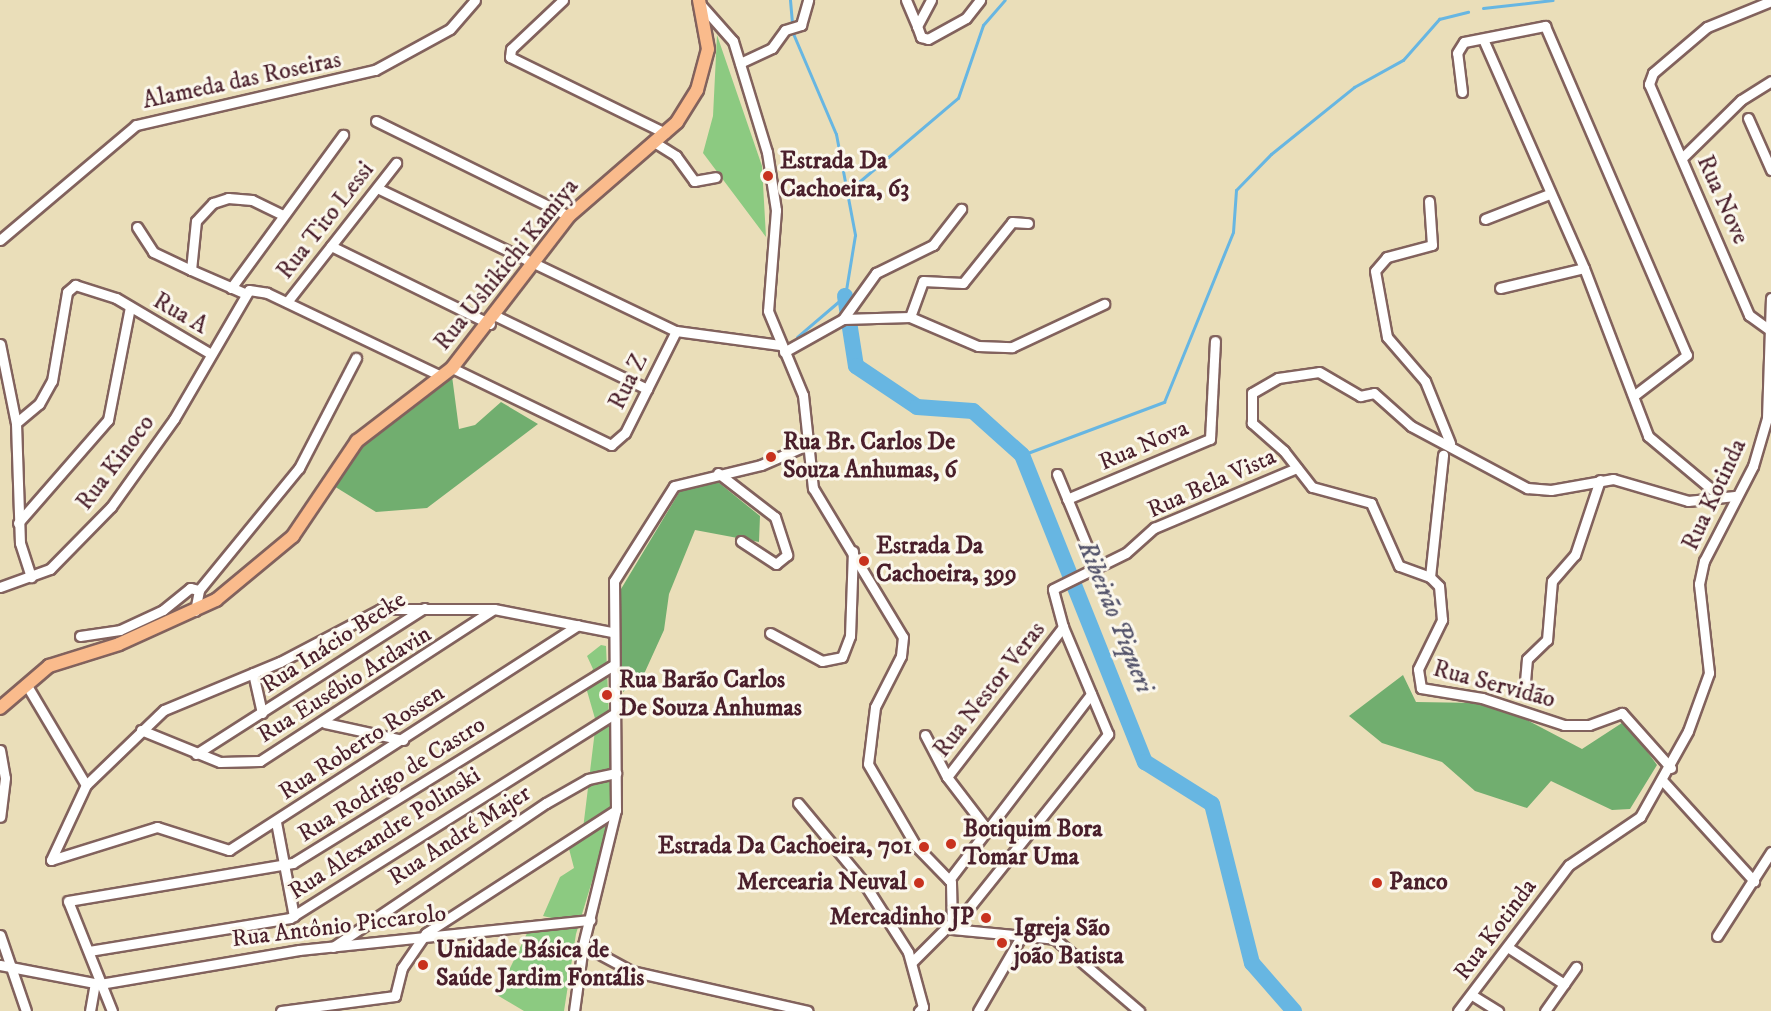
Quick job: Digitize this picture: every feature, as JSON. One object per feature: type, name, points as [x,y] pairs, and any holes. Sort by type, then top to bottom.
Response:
[{"type":"main road","name":"Rua Ushikichi Kamiya","points":[[0,708],[26,684],[63,660],[119,644],[195,611],[283,546],[311,514],[357,441],[452,368],[493,320],[569,216],[665,133],[686,110],[704,68],[708,33],[700,2]]},
{"type":"street","name":"Alameda das Roseiras","points":[[0,240],[136,124],[375,70],[450,29],[475,0]]},
{"type":"street","points":[[563,0],[511,49],[509,55],[665,133]]},
{"type":"street","points":[[740,63],[772,48],[785,30],[801,25],[808,0]]},
{"type":"street","points":[[906,0],[921,37],[935,37],[966,18],[980,0]]},
{"type":"street","points":[[917,26],[931,0]]},
{"type":"street","name":"Rua Nove","points":[[1770,330],[1749,315],[1650,78],[1707,27],[1771,1]]},
{"type":"street","points":[[700,2],[727,30],[740,63],[775,195],[768,305],[782,348],[803,395],[805,447],[817,496],[853,551],[903,637],[901,656],[871,721],[869,770],[916,846],[949,880]]},
{"type":"street","points":[[1461,92],[1460,47],[1483,39],[1545,26],[1558,49],[1687,355],[1636,394]]},
{"type":"street","points":[[1483,39],[1549,194],[1584,268],[1636,394],[1648,436],[1721,497]]},
{"type":"street","points":[[1683,158],[1741,100],[1771,81]]},
{"type":"street","points":[[1748,118],[1771,170]]},
{"type":"street","points":[[376,121],[569,216]]},
{"type":"street","points":[[231,288],[281,214],[343,135]]},
{"type":"street","points":[[654,142],[676,156],[698,183],[716,177]]},
{"type":"street","name":"Rua Tito Lessi","points":[[287,303],[396,163]]},
{"type":"street","points":[[377,188],[675,331],[782,348],[843,319],[910,317],[978,346],[1002,348],[1029,341],[1104,304]]},
{"type":"street","points":[[1485,219],[1549,194]]},
{"type":"street","points":[[192,270],[196,220],[213,203],[242,198],[281,214]]},
{"type":"street","points":[[1429,201],[1432,246],[1387,257],[1375,271],[1387,337],[1425,381],[1453,447]]},
{"type":"street","points":[[843,319],[876,273],[891,261],[933,246],[961,209]]},
{"type":"street","points":[[910,317],[923,281],[933,277],[963,283],[1012,222],[1028,223]]},
{"type":"street","points":[[136,226],[153,252],[244,293],[254,288],[441,376]]},
{"type":"street","points":[[331,246],[648,389]]},
{"type":"street","points":[[1500,288],[1584,268]]},
{"type":"street","name":"Rua A","points":[[16,423],[39,404],[52,381],[71,288],[88,286],[130,307],[211,354]]},
{"type":"street","name":"Rua Kinoco","points":[[0,587],[31,577],[60,561],[125,490],[211,354],[244,293]]},
{"type":"street","name":"Rua Kotinda","points":[[1458,1011],[1509,948],[1569,865],[1635,821],[1671,768],[1707,684],[1699,584],[1713,535],[1767,442],[1770,399],[1771,298]]},
{"type":"street","points":[[18,523],[108,420],[130,307]]},
{"type":"street","name":"Rua Z","points":[[452,368],[611,445],[625,434],[675,331]]},
{"type":"street","name":"Rua Nova","points":[[1067,500],[1210,438],[1215,341]]},
{"type":"street","points":[[0,344],[16,423],[18,523],[31,577]]},
{"type":"street","points":[[195,611],[199,591],[299,468],[356,358]]},
{"type":"street","points":[[1443,455],[1430,577],[1399,566],[1371,503],[1312,487],[1297,468],[1252,423],[1250,408],[1258,384],[1300,371],[1319,372],[1360,396],[1374,393],[1412,426],[1527,488],[1551,490],[1600,480],[1622,481],[1688,501],[1735,496]]},
{"type":"street","points":[[574,1011],[583,945],[615,810],[613,665],[610,632],[614,581],[668,492],[679,482],[761,465],[805,447]]},
{"type":"street","name":"Rua Bela Vista","points":[[1063,627],[1052,591],[1126,553],[1154,528],[1297,468]]},
{"type":"street","points":[[718,473],[775,517],[787,555],[776,564],[741,541]]},
{"type":"street","points":[[1056,474],[1096,568]]},
{"type":"street","points":[[1524,693],[1527,660],[1547,640],[1552,581],[1575,555],[1600,480]]},
{"type":"street","points":[[770,633],[822,661],[842,657],[850,636],[853,551]]},
{"type":"street","name":"Rua Servidão","points":[[1430,577],[1439,586],[1442,620],[1418,669],[1421,688],[1482,698],[1564,725],[1588,725],[1622,713],[1671,768]]},
{"type":"street","points":[[80,636],[120,630],[163,610],[190,588],[199,591]]},
{"type":"street","points":[[26,684],[86,785],[141,730],[176,704],[253,673],[381,609],[426,606]]},
{"type":"street","name":"Rua Inácio Becke","points":[[196,754],[426,606],[494,609],[610,632]]},
{"type":"street","name":"Rua Eusébio Ardavin","points":[[141,730],[220,762],[253,763],[325,723],[494,609]]},
{"type":"street","name":"Rua Roberto Rossen","points":[[86,785],[51,860],[157,827],[225,850],[276,822],[578,625]]},
{"type":"street","points":[[913,961],[951,927],[1108,734],[1063,627]]},
{"type":"street","name":"Rua Nestor Veras","points":[[947,777],[1063,627]]},
{"type":"street","name":"Rua Rodrigo de Castro","points":[[89,951],[68,902],[285,864],[333,842],[613,665]]},
{"type":"street","points":[[253,673],[262,713]]},
{"type":"street","points":[[951,927],[949,880],[986,828],[1091,694]]},
{"type":"street","name":"Rua Alexandre Polinski","points":[[89,951],[294,916],[614,714]]},
{"type":"street","points":[[325,723],[403,740]]},
{"type":"street","points":[[925,735],[947,777],[986,828]]},
{"type":"street","points":[[0,750],[3,778],[0,817]]},
{"type":"street","name":"Rua André Majer","points":[[333,947],[546,803],[588,779],[616,773]]},
{"type":"street","points":[[1662,780],[1754,881]]},
{"type":"street","points":[[798,803],[855,871],[913,961],[919,1011]]},
{"type":"street","points":[[282,1011],[326,1007],[395,996],[402,968],[424,936],[615,810]]},
{"type":"street","points":[[276,822],[294,916]]},
{"type":"street","points":[[1717,936],[1771,852]]},
{"type":"street","name":"Rua Antônio Piccarolo","points":[[0,965],[97,984],[333,947],[590,920]]},
{"type":"street","points":[[951,927],[1046,936],[1066,945],[1139,1011]]},
{"type":"street","points":[[0,935],[26,1011]]},
{"type":"street","points":[[978,1011],[1022,935]]},
{"type":"street","points":[[583,945],[631,971],[808,1011]]},
{"type":"street","points":[[1509,948],[1564,984]]},
{"type":"street","points":[[89,951],[97,984],[112,1011]]},
{"type":"street","points":[[1545,1011],[1576,967]]},
{"type":"street","points":[[90,1011],[97,984]]},
{"type":"street","points":[[1472,995],[1497,1011]]},
{"type":"green space","points":[[717,35],[762,166],[766,237],[703,153],[713,116]]},
{"type":"green space","points":[[452,376],[459,429],[475,425],[501,402],[538,424],[427,508],[376,512],[329,483],[367,440]]},
{"type":"green space","points":[[713,478],[760,516],[759,542],[695,530],[669,594],[664,630],[644,674],[623,692],[618,594],[680,491]]},
{"type":"green space","points":[[601,645],[606,646],[613,812],[576,934],[564,1011],[524,1011],[497,995],[530,927],[560,920],[543,916],[560,877],[574,868],[568,845],[583,829],[596,722],[585,684],[593,669],[587,656]]},
{"type":"green space","points":[[1403,675],[1416,702],[1477,703],[1525,719],[1582,749],[1625,721],[1657,765],[1630,809],[1612,810],[1551,781],[1527,808],[1475,791],[1442,762],[1382,743],[1349,716]]},
{"type":"waterway","name":"Ribeirão Piqueri","points":[[790,0],[792,24]]},
{"type":"waterway","points":[[847,192],[958,98],[983,25],[1005,0]]},
{"type":"waterway","points":[[1483,8],[1553,0]]},
{"type":"waterway","points":[[1022,455],[1164,402],[1233,232],[1236,190],[1271,154],[1354,87],[1403,60],[1439,19],[1468,12]]},
{"type":"waterway","name":"Ribeirão Piqueri","points":[[792,31],[836,134],[855,235],[845,296],[797,337]]},
{"type":"waterway","name":"Ribeirão Piqueri","points":[[845,296],[856,366],[917,407],[973,411],[1022,455],[1145,762],[1212,804],[1252,963],[1294,1011]]},
{"type":"place","name":"Estrada Da Cachoeira, 63","points":[[768,176]]},
{"type":"place","name":"Rua Br. Carlos De Souza Anhumas, 6","points":[[771,457]]},
{"type":"place","name":"Estrada Da Cachoeira, 399","points":[[864,561]]},
{"type":"place","name":"Rua Barão Carlos De Souza Anhumas","points":[[607,695]]},
{"type":"place","name":"Botiquim Bora Tomar Uma","points":[[951,844]]},
{"type":"place","name":"Estrada Da Cachoeira, 701","points":[[924,847]]},
{"type":"place","name":"Mercearia Neuval","points":[[919,883]]},
{"type":"place","name":"Panco","points":[[1377,883]]},
{"type":"place","name":"Mercadinho JP","points":[[986,918]]},
{"type":"place","name":"Igreja São joão Batista","points":[[1002,943]]},
{"type":"place","name":"Unidade Básica de Saúde Jardim Fontális","points":[[423,965]]}]
